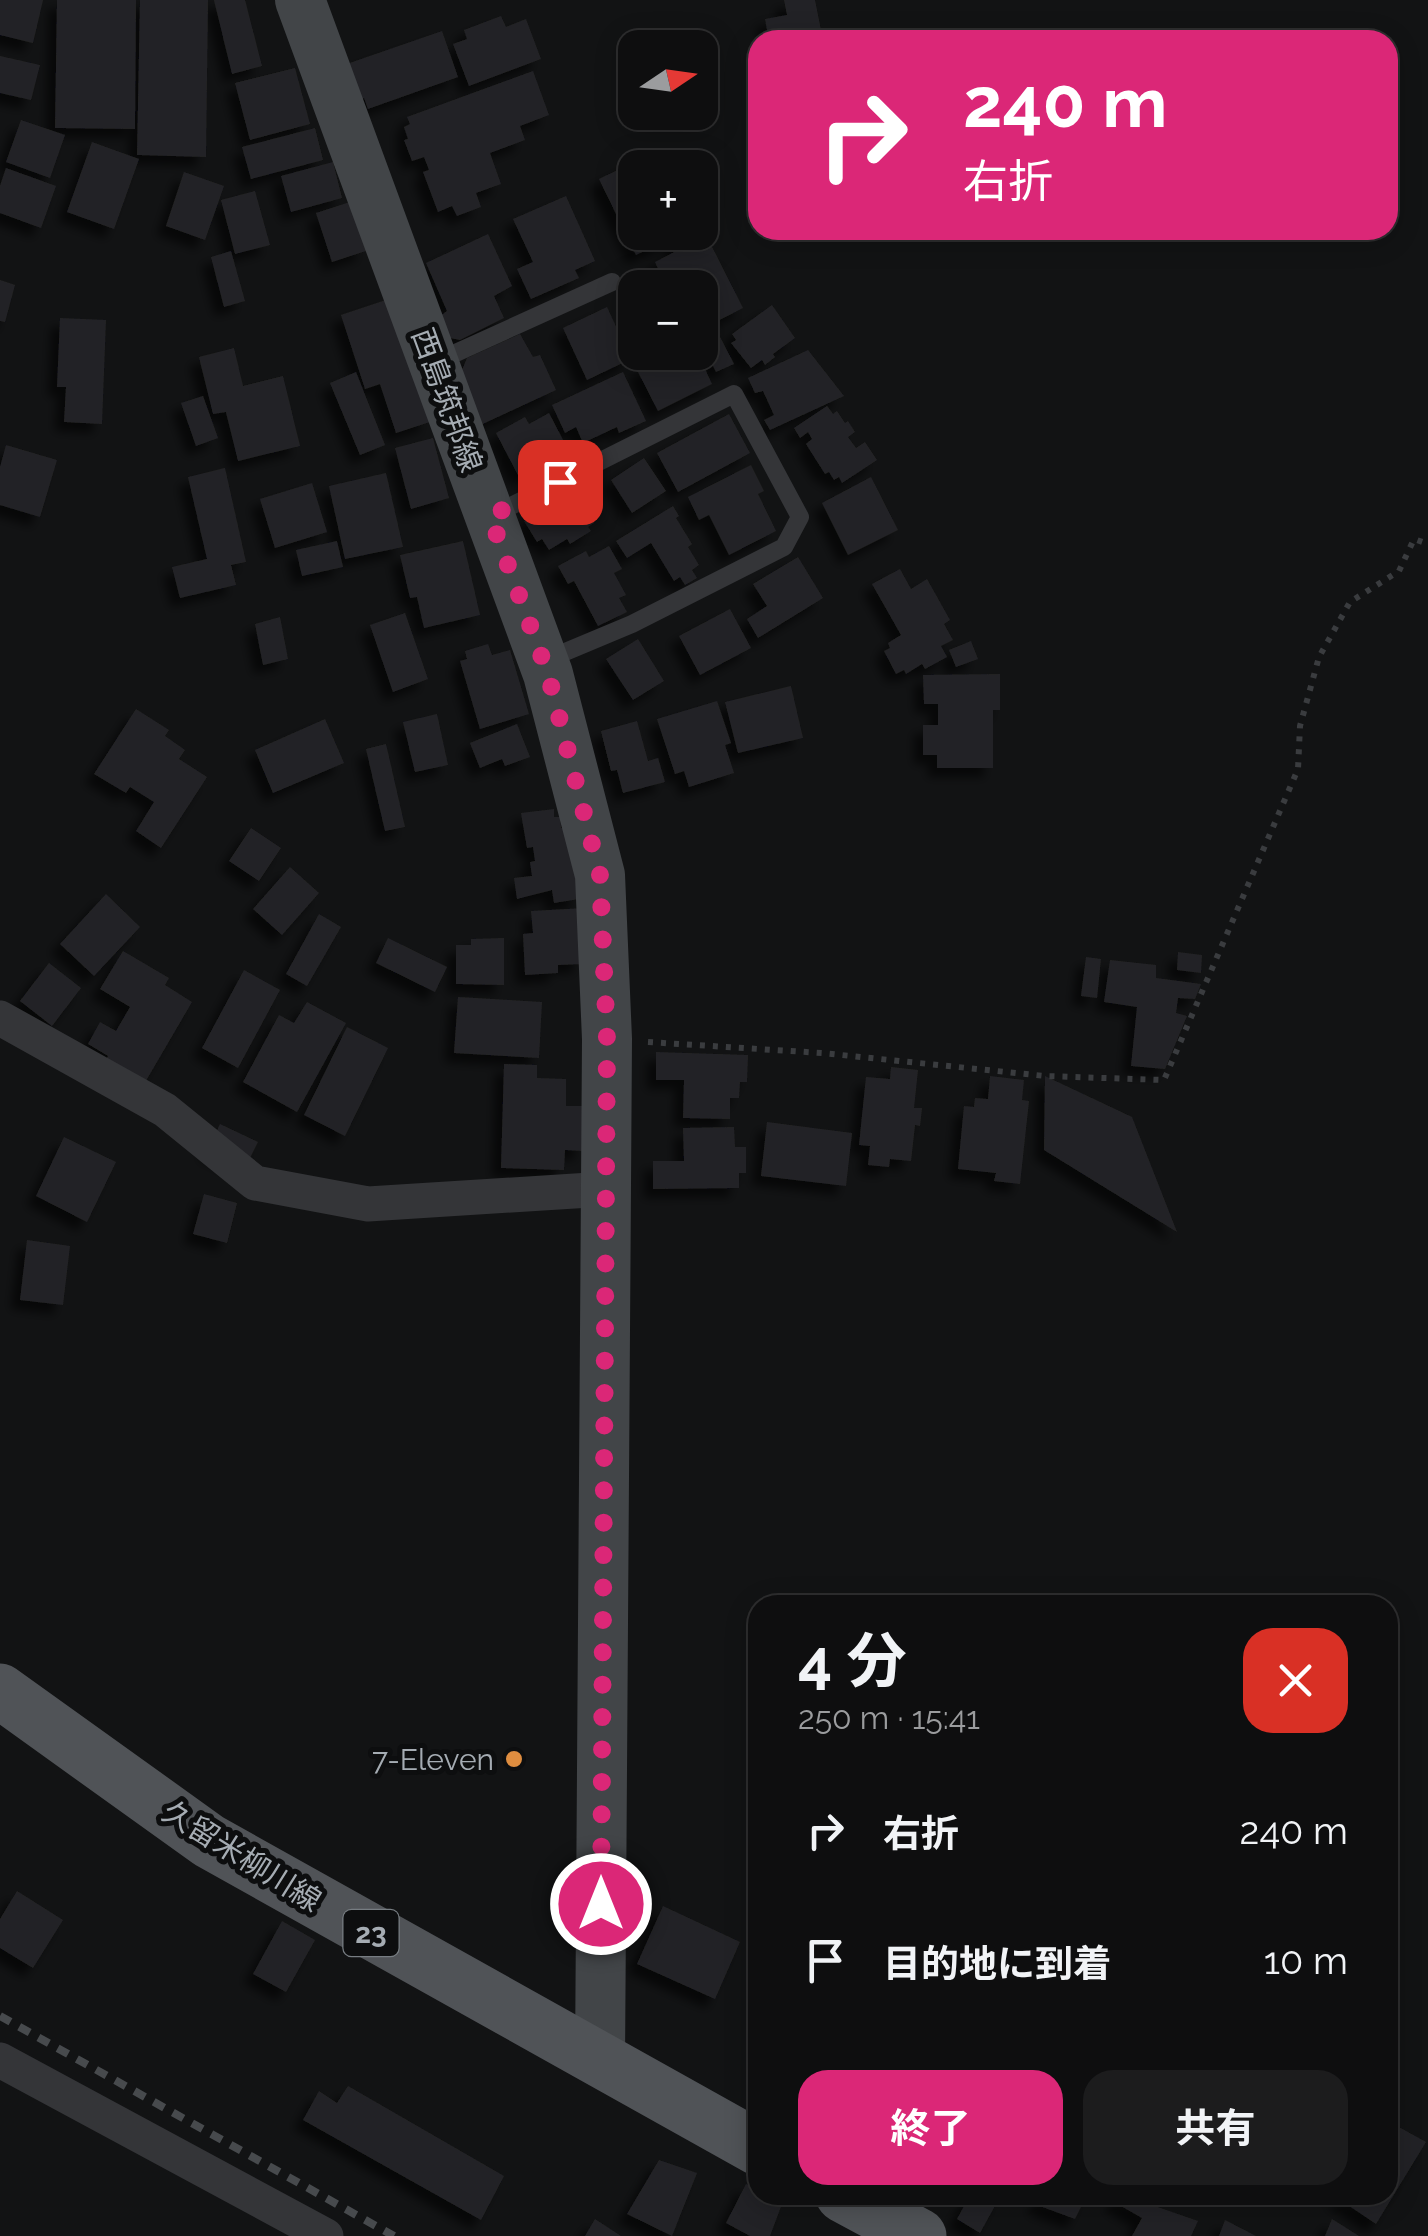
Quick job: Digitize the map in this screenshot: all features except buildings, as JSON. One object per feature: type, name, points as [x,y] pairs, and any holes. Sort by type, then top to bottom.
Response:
[{"type":"main road","name":"西島筑邦線","points":[[300,0],[544,661],[600,875],[607,1039],[600,2062]]},
{"type":"main road","name":"久留米柳川線","points":[[0,1691],[209,1841],[748,2143]]},
{"type":"main road","points":[[862,2205],[919,2236]]},
{"type":"street","points":[[0,1018],[165,1110],[255,1183],[368,1204],[606,1189]]},
{"type":"street","points":[[0,2060],[326,2236]]},
{"type":"lane","points":[[434,363],[612,282]]},
{"type":"lane","points":[[490,516],[734,394],[800,517],[784,547],[632,624],[544,661]]},
{"type":"path","points":[[607,1039],[822,1052],[1045,1076],[1164,1080],[1298,769],[1300,726],[1318,657],[1350,602],[1398,571],[1414,539],[1428,544]]},
{"type":"railway","points":[[0,2016],[394,2236]]},
{"type":"place","name":"7-Eleven","points":[[514,1759]]},
{"type":"route","points":[[560,482],[490,516],[548,674],[600,875],[607,1039],[601,1904]]}]
